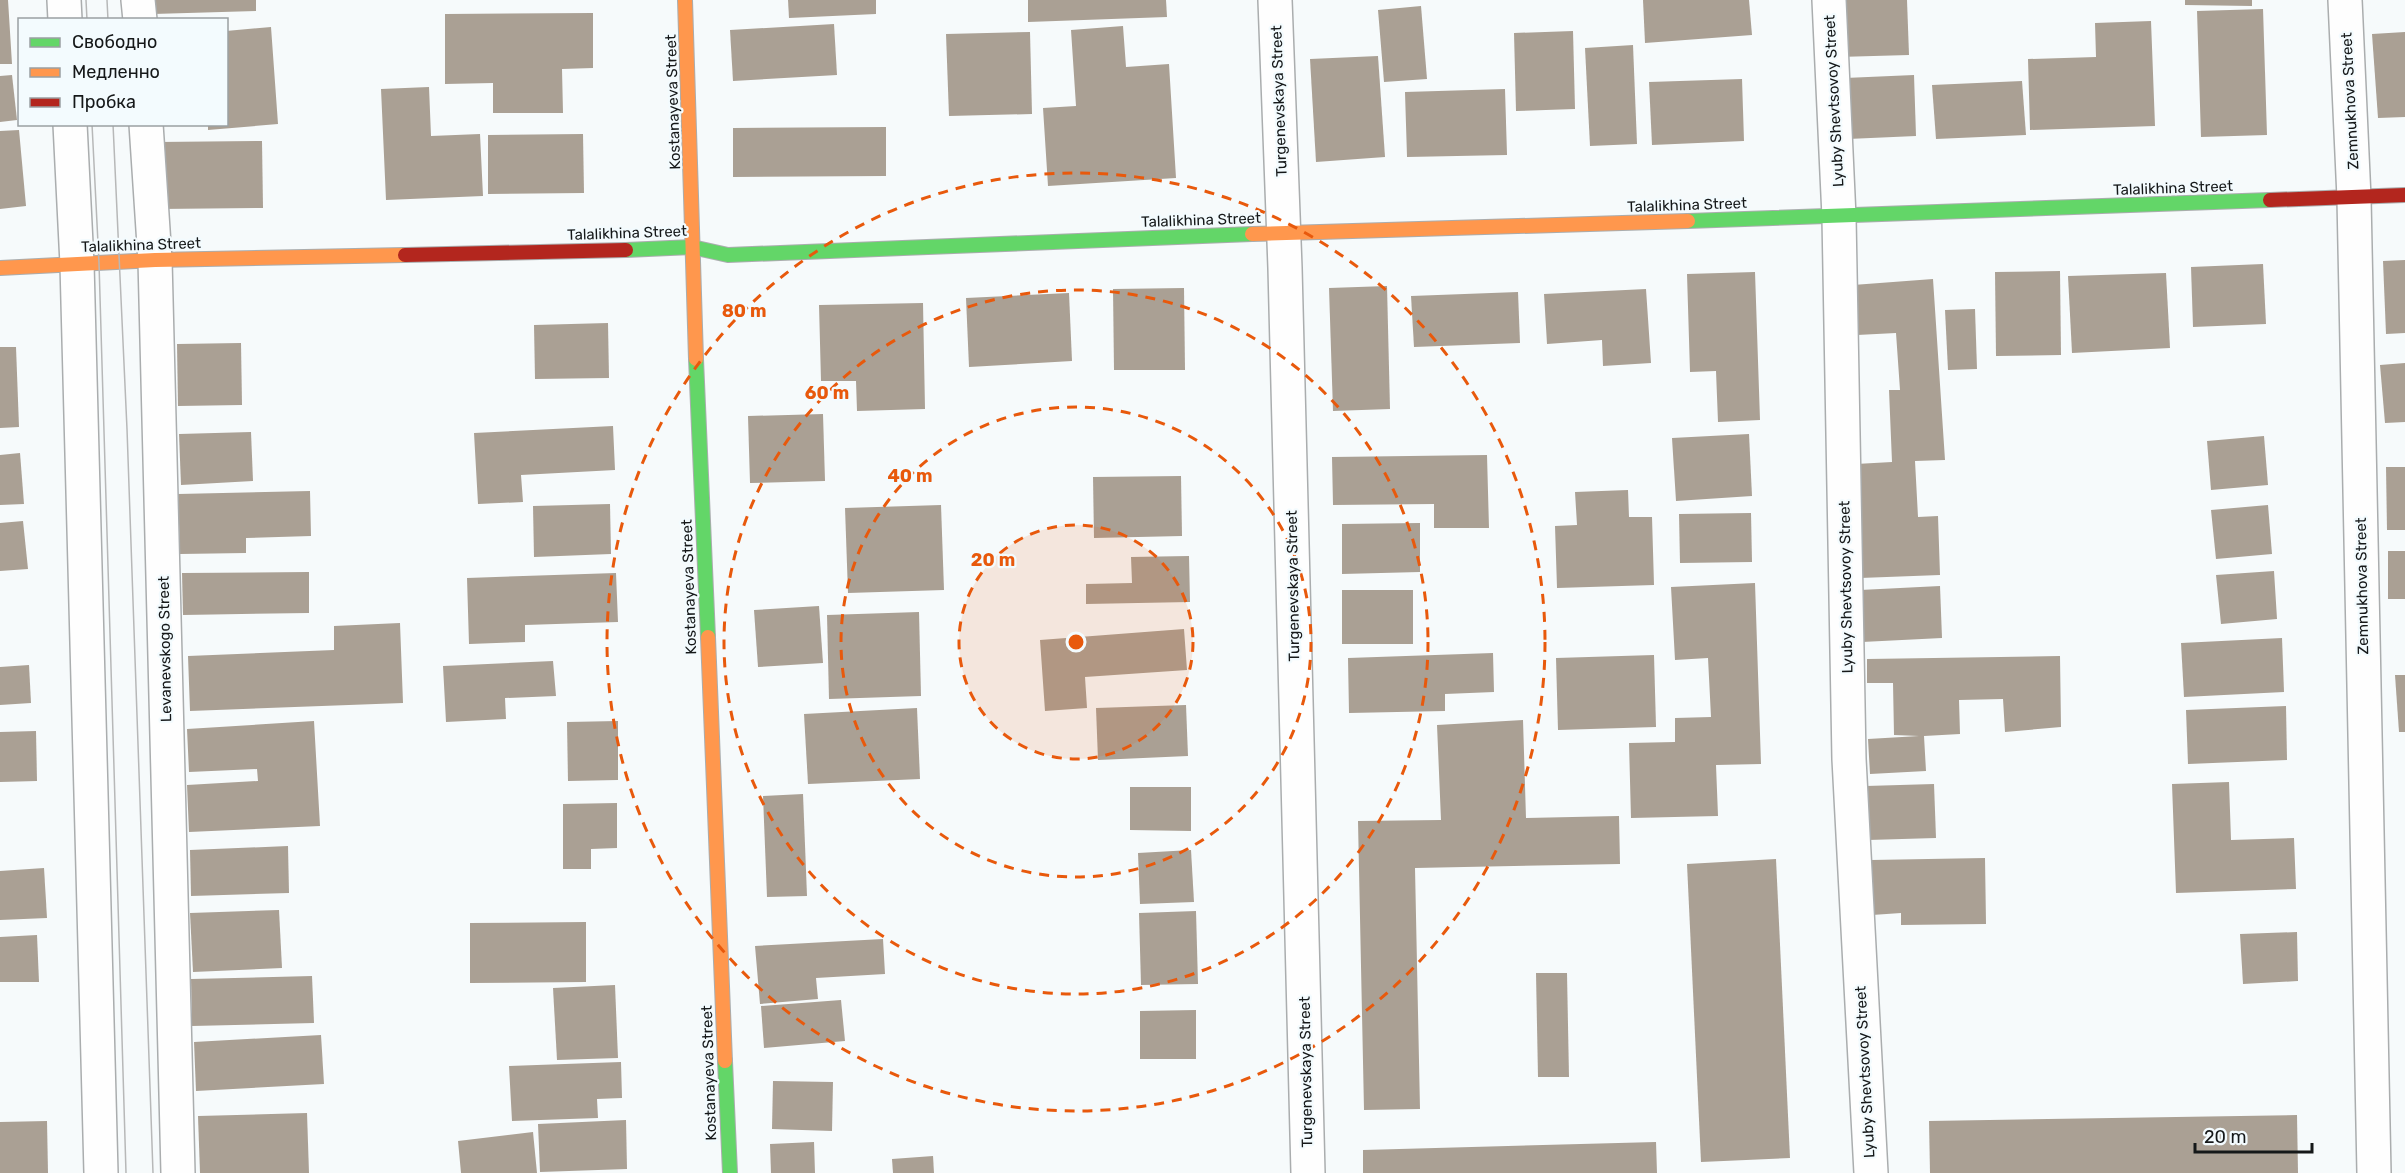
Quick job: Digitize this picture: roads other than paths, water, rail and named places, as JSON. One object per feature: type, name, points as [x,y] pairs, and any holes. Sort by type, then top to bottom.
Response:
[{"type":"street","points":[[64,0],[65,18]]},
{"type":"street","points":[[138,0],[140,18]]},
{"type":"street","name":"Kostanayeva Street","points":[[685,0],[692,247],[730,1173]]},
{"type":"street","name":"Turgenevskaya Street","points":[[1275,0],[1284,233],[1308,1173]]},
{"type":"street","name":"Lyuby Shevtsovoy Street","points":[[1829,0],[1839,217],[1849,759],[1870,1173]]},
{"type":"street","name":"Zemnukhova Street","points":[[2345,0],[2354,198],[2374,1173]]},
{"type":"street","points":[[70,126],[77,264],[101,1173]]},
{"type":"street","name":"Levanevskogo Street","points":[[146,126],[154,260],[178,1173]]},
{"type":"street","name":"Talalikhina Street","points":[[0,268],[154,260],[643,250],[692,247],[728,255],[1284,233],[1839,217],[2405,195]]},
{"type":"tram line","points":[[86,0],[87,18]]},
{"type":"tram line","points":[[107,0],[108,18]]},
{"type":"tram line","points":[[92,126],[99,263],[126,1173]]},
{"type":"tram line","points":[[113,126],[127,429],[153,1173]]}]
